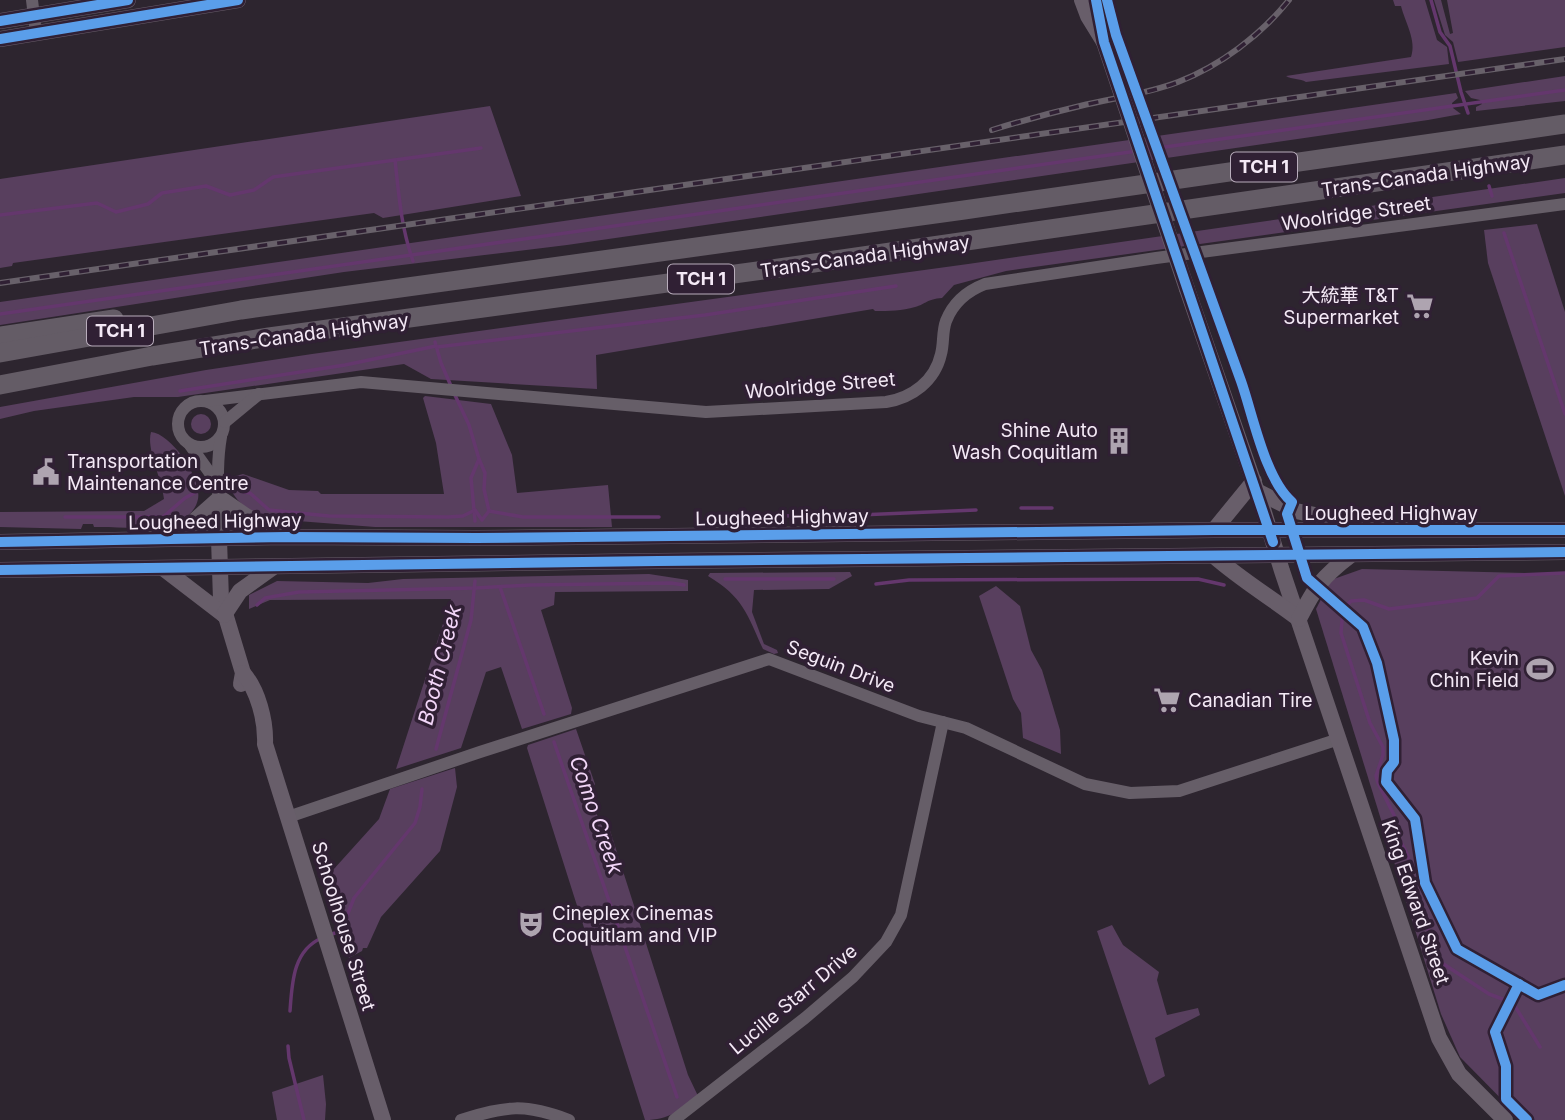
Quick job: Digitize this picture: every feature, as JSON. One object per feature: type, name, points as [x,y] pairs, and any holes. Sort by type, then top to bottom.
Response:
[{"type":"highway","name":"Trans-Canada Highway","points":[[0,353],[241,310],[1565,124]]},
{"type":"highway","name":"Trans-Canada Highway","points":[[0,385],[269,337],[773,269],[1565,155]]},
{"type":"highway","points":[[0,336],[174,310],[241,310]]},
{"type":"main road","points":[[0,21],[34,7],[128,0]]},
{"type":"main road","points":[[0,39],[238,0]]},
{"type":"main road","name":"King Edward Street","points":[[1082,0],[1088,16],[1104,42]]},
{"type":"main road","name":"King Edward Street","points":[[1096,0],[1104,42],[1439,1038],[1459,1074],[1505,1120]]},
{"type":"main road","points":[[1214,530],[1255,486],[1296,511],[1325,517],[1342,530]]},
{"type":"main road","points":[[175,538],[218,490],[246,516],[287,537]]},
{"type":"main road","name":"Lougheed Highway","points":[[0,542],[287,537],[1565,530]]},
{"type":"main road","name":"Schoolhouse Street","points":[[219,539],[219,587],[224,615],[243,673],[251,682],[266,729],[265,744],[383,1120]]},
{"type":"main road","name":"Lougheed Highway","points":[[0,570],[1565,551]]},
{"type":"main road","points":[[1214,556],[1237,577],[1255,586],[1299,619],[1323,577],[1352,555]]},
{"type":"main road","points":[[163,569],[224,615],[240,591],[272,568]]},
{"type":"street","points":[[34,7],[36,33]]},
{"type":"street","name":"Woolridge Street","points":[[205,401],[352,382],[714,412],[892,401],[911,394],[929,379],[939,362],[944,329],[952,310],[965,294],[985,284],[1156,258],[1565,204]]},
{"type":"street","points":[[190,445],[211,446],[221,437],[225,422],[259,394]]},
{"type":"street","points":[[218,490],[179,432],[179,416],[188,404],[205,401],[219,408],[225,422]]},
{"type":"street","name":"Schoolhouse Street","points":[[219,539],[221,437]]},
{"type":"street","name":"Seguin Drive","points":[[288,817],[769,659],[919,716],[986,737],[1085,784],[1130,793],[1179,791],[1339,739]]},
{"type":"street","name":"Lucille Starr Drive","points":[[674,1120],[805,1018],[853,977],[886,942],[901,915],[943,722]]},
{"type":"street","points":[[461,1120],[519,1107],[545,1111],[569,1120]]},
{"type":"shaded area","points":[[1393,0],[1425,0],[1437,40],[1447,47],[1449,64],[1306,82],[1286,76],[1411,57],[1413,45],[1410,31],[1401,6],[1395,6]]},
{"type":"shaded area","points":[[1434,0],[1441,0],[1450,34],[1453,33],[1447,0],[1565,0],[1565,47],[1458,62],[1453,42],[1445,35]]},
{"type":"shaded area","points":[[1565,76],[1565,101],[1476,111],[1476,107],[1482,104],[1480,100],[1471,98],[1465,91]]},
{"type":"shaded area","points":[[1456,93],[1458,98],[1452,103],[1453,108],[1461,114],[1428,120],[567,245],[344,272],[0,325],[0,302]]},
{"type":"shaded area","points":[[490,106],[521,196],[383,218],[374,213],[13,263],[12,266],[0,268],[0,179]]},
{"type":"shaded area","points":[[1565,178],[1565,193],[1006,271],[954,285],[942,298],[910,308],[885,311],[873,309],[596,355],[597,389],[431,379],[404,364],[178,397],[134,397],[34,411],[0,419],[0,407],[206,370]]},
{"type":"shaded area","points":[[1537,224],[1565,312],[1565,496],[1488,263],[1484,230]]},
{"type":"shaded area","points":[[425,396],[491,404],[512,455],[517,493],[608,485],[612,527],[375,527],[272,519],[246,508],[229,486],[236,476],[243,474],[289,490],[318,491],[321,494],[444,494],[436,443],[423,398]]},
{"type":"shaded area","points":[[201,414],[208,417],[211,424],[208,431],[201,434],[194,431],[191,424],[194,417]]},
{"type":"shaded area","points":[[151,432],[168,440],[184,459],[195,480],[198,490],[197,503],[192,512],[184,518],[172,524],[151,527],[94,527],[93,524],[83,524],[81,529],[0,527],[0,512],[144,511],[164,499],[152,455]]},
{"type":"shaded area","points":[[1362,569],[1565,574],[1565,1120],[1522,1120],[1460,1057],[1441,1014],[1316,609],[1331,580]]},
{"type":"shaded area","points":[[850,572],[852,576],[829,589],[754,590],[752,612],[764,644],[777,650],[778,653],[774,654],[763,649],[737,599],[708,576],[710,573]]},
{"type":"shaded area","points":[[649,574],[688,580],[688,591],[555,592],[554,605],[541,610],[572,708],[571,714],[522,729],[501,667],[486,672],[461,748],[396,769],[451,599],[270,600],[249,609],[249,595],[277,581],[368,583],[403,579]]},
{"type":"shaded area","points":[[996,586],[1020,606],[1031,650],[1042,670],[1060,730],[1061,754],[1023,738],[1021,713],[1013,699],[979,596]]},
{"type":"shaded area","points":[[576,729],[595,784],[592,789],[594,808],[603,828],[607,821],[688,1075],[698,1096],[680,1110],[661,1118],[645,1120],[527,748],[528,745]]},
{"type":"shaded area","points":[[455,768],[457,787],[440,851],[381,917],[367,948],[349,958],[324,880],[379,819],[390,789]]},
{"type":"shaded area","points":[[1112,925],[1123,945],[1159,972],[1157,980],[1167,1015],[1198,1008],[1200,1015],[1155,1038],[1165,1076],[1149,1085],[1097,931]]},
{"type":"shaded area","points":[[323,1075],[325,1120],[277,1120],[272,1092]]},
{"type":"waterway","points":[[1431,0],[1440,32],[1450,46],[1468,113]]},
{"type":"waterway","points":[[1144,150],[1565,90]]},
{"type":"waterway","points":[[395,160],[481,148]]},
{"type":"waterway","points":[[0,314],[1137,151]]},
{"type":"waterway","name":"Como Creek","points":[[0,215],[97,203],[116,212],[148,204],[162,193],[206,186],[230,195],[254,190],[273,177],[395,160],[403,224],[413,261]]},
{"type":"waterway","points":[[1489,186],[1492,196]]},
{"type":"waterway","points":[[1504,233],[1565,414]]},
{"type":"waterway","points":[[437,347],[705,315],[896,286]]},
{"type":"waterway","name":"Como Creek","points":[[435,342],[451,386]]},
{"type":"waterway","points":[[180,391],[345,365],[436,346]]},
{"type":"waterway","name":"Como Creek","points":[[454,393],[469,425],[479,459],[471,478],[475,521]]},
{"type":"waterway","points":[[479,459],[485,473],[484,489],[489,511],[523,517],[659,517]]},
{"type":"waterway","points":[[65,517],[163,517],[185,498],[198,491]]},
{"type":"waterway","points":[[244,492],[250,493],[269,510],[329,516],[448,517],[463,516],[475,510]]},
{"type":"waterway","points":[[1021,508],[1052,508]]},
{"type":"waterway","points":[[475,510],[482,520],[489,511]]},
{"type":"waterway","points":[[772,516],[976,510]]},
{"type":"waterway","points":[[1540,1047],[1513,1003],[1489,994],[1439,961],[1414,888],[1408,856],[1399,838],[1394,815],[1376,776],[1383,747],[1370,723],[1341,633],[1343,609],[1351,601],[1364,600],[1389,609],[1477,598],[1499,576],[1565,573]]},
{"type":"waterway","points":[[725,579],[834,579]]},
{"type":"waterway","points":[[876,584],[909,580],[1198,579],[1224,585]]},
{"type":"waterway","name":"Booth Creek","points":[[436,749],[471,620],[475,581]]},
{"type":"waterway","points":[[257,605],[265,598],[299,592],[530,585],[684,585]]},
{"type":"waterway","name":"Como Creek","points":[[500,587],[544,714]]},
{"type":"waterway","name":"Como Creek","points":[[554,742],[677,1097]]},
{"type":"waterway","name":"Booth Creek","points":[[329,935],[341,931],[354,898],[415,823],[422,789]]},
{"type":"waterway","name":"Booth Creek","points":[[290,1011],[296,968],[305,951],[312,943],[322,938]]},
{"type":"waterway","name":"Booth Creek","points":[[288,1046],[304,1120]]},
{"type":"railway","points":[[992,130],[1154,90],[1194,75],[1253,37],[1289,0]]},
{"type":"railway","points":[[0,283],[1565,59]]},
{"type":"cycle path","points":[[0,21],[128,0]]},
{"type":"cycle path","points":[[0,39],[238,0]]},
{"type":"cycle path","points":[[1096,0],[1104,42],[1273,542]]},
{"type":"cycle path","points":[[1107,0],[1116,35],[1241,381],[1267,463],[1274,478],[1292,502],[1287,514],[1307,578],[1363,627],[1377,663],[1394,740],[1394,762],[1387,771],[1386,782],[1415,819],[1425,883],[1457,949],[1538,995],[1565,985]]},
{"type":"cycle path","points":[[0,542],[287,537],[1565,530]]},
{"type":"cycle path","points":[[0,570],[1565,552]]},
{"type":"cycle path","points":[[1519,984],[1495,1032],[1506,1066],[1506,1099],[1527,1120]]},
{"type":"place","name":"大統華 T&T Supermarket","points":[[1420,306]]},
{"type":"place","name":"Shine Auto Wash Coquitlam","points":[[1119,441]]},
{"type":"place","name":"Transportation Maintenance Centre","points":[[46,472]]},
{"type":"place","name":"Kevin Chin Field","points":[[1540,669]]},
{"type":"place","name":"Canadian Tire","points":[[1167,700]]},
{"type":"place","name":"Cineplex Cinemas Coquitlam and VIP","points":[[531,924]]}]
